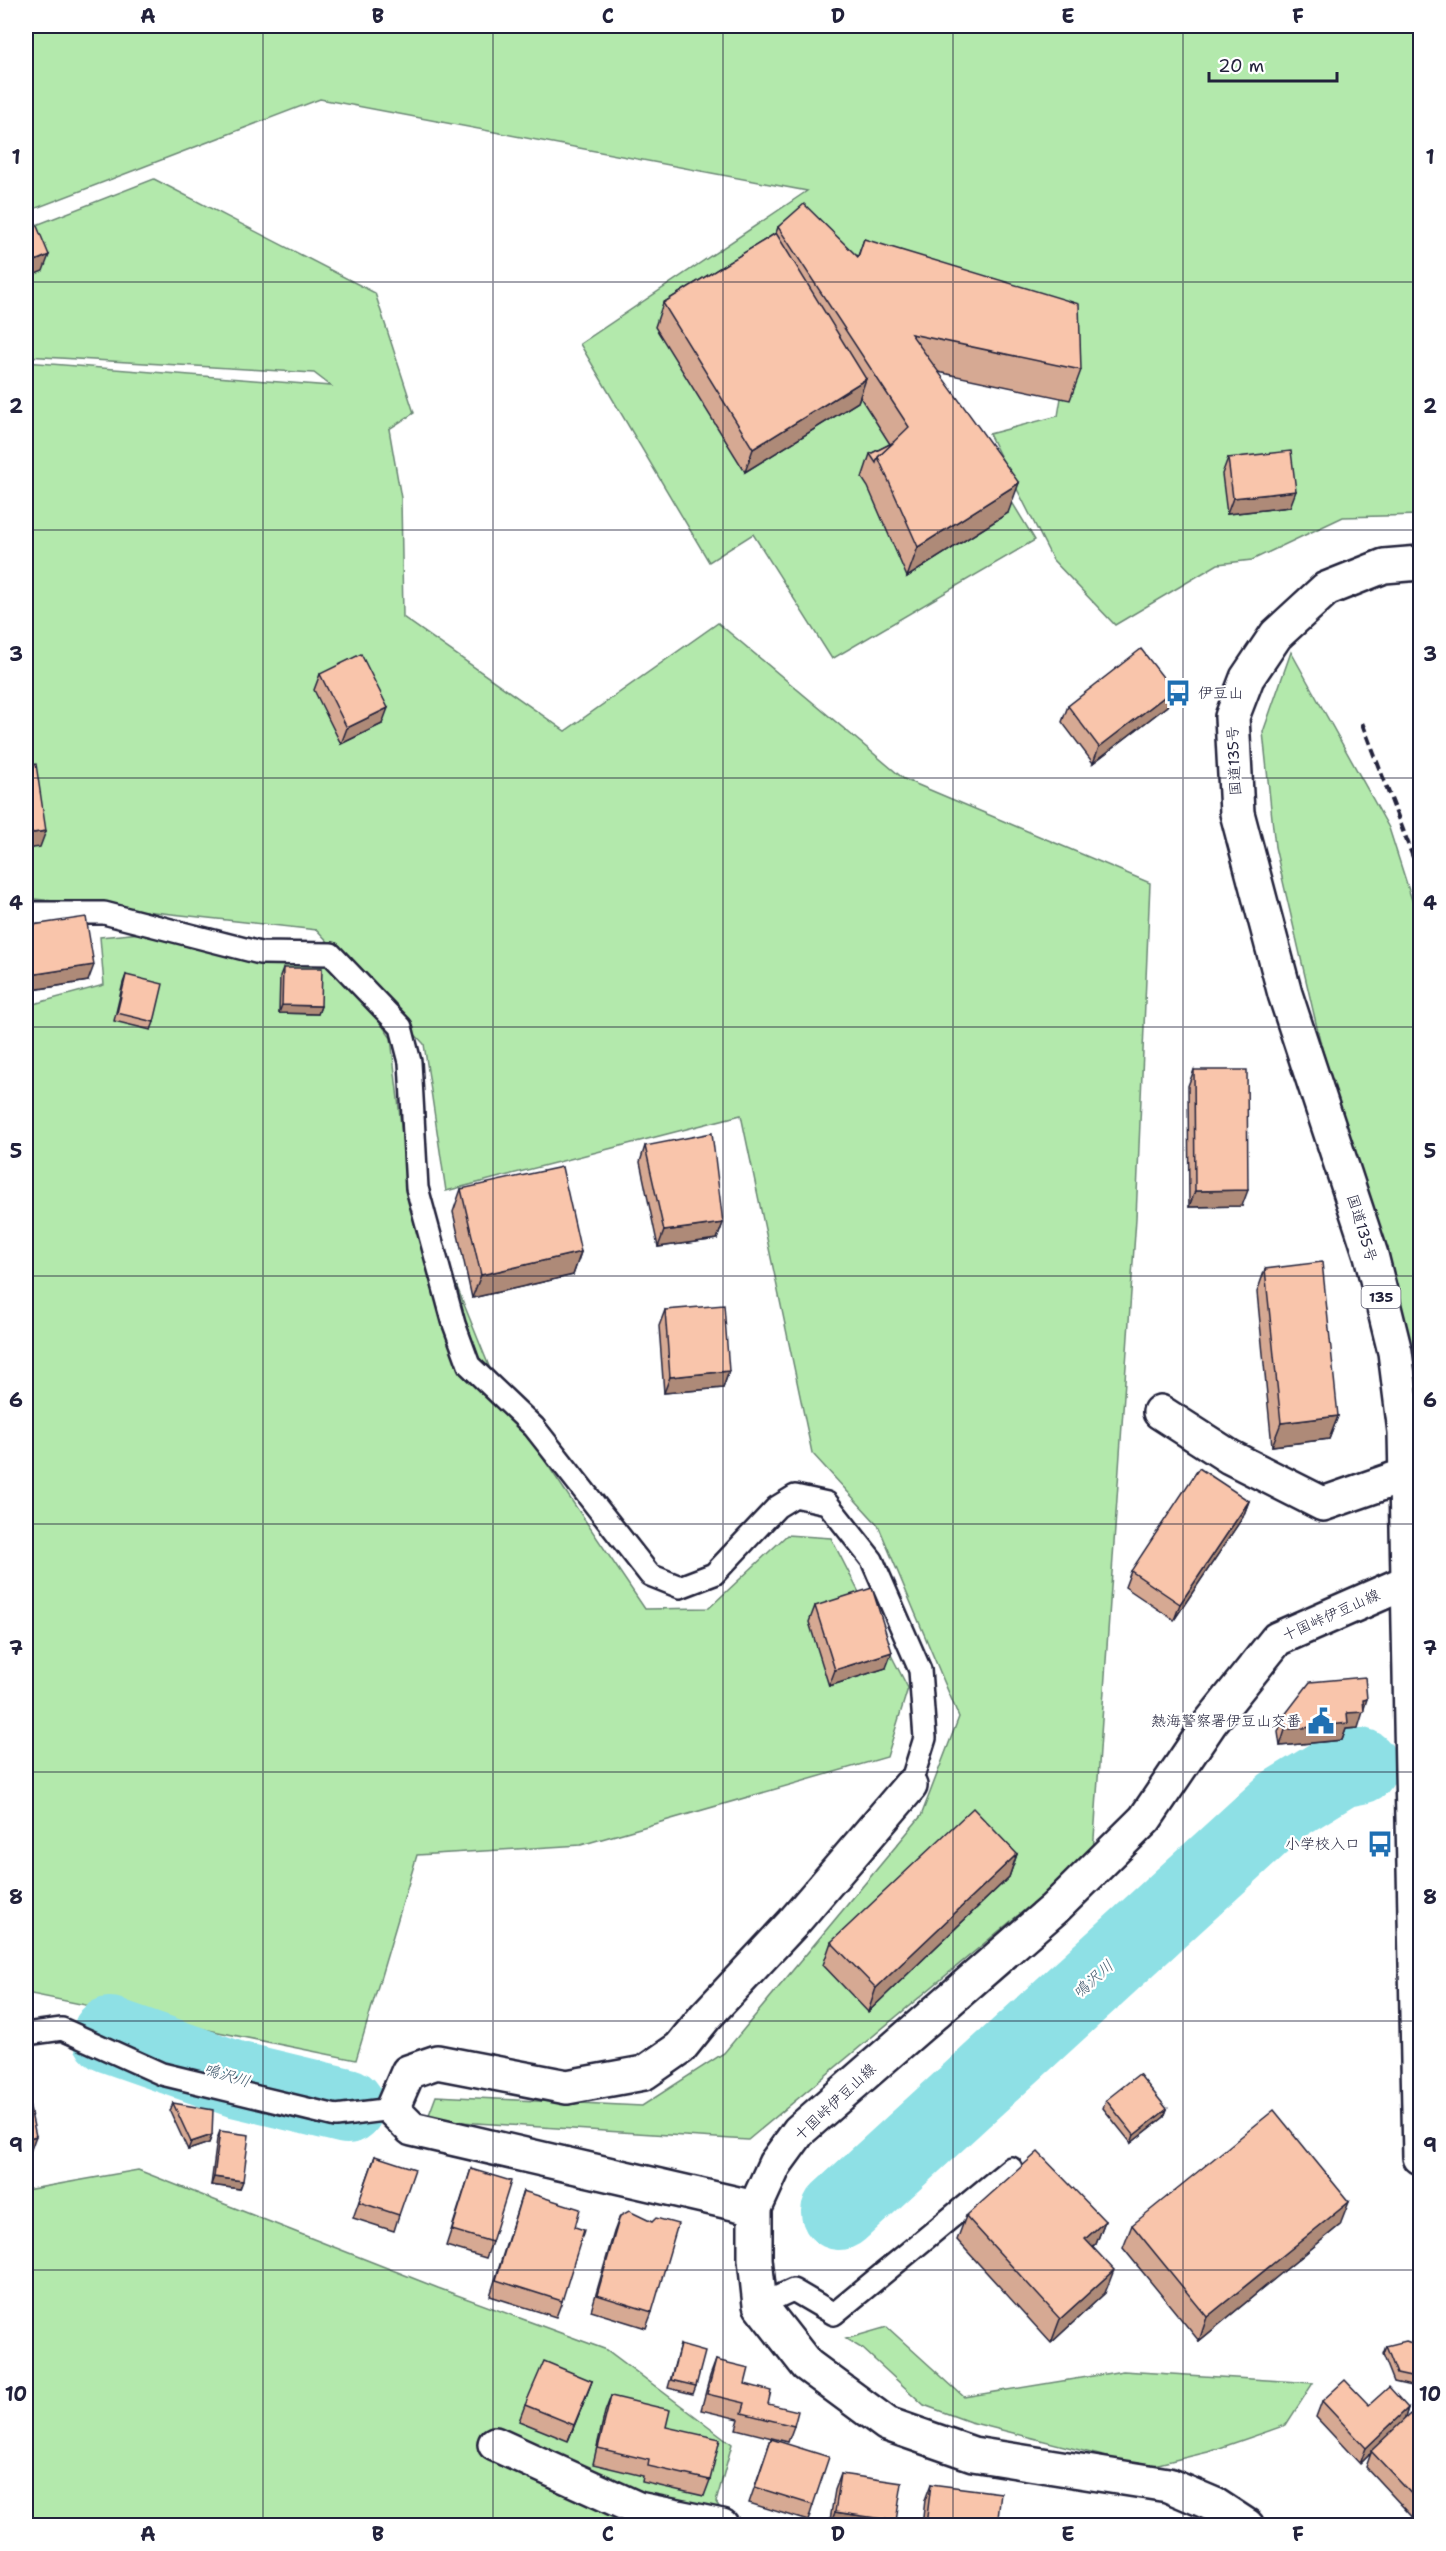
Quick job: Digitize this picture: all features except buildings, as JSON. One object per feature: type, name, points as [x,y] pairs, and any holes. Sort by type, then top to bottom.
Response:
[{"type":"main road","name":"国道135号","points":[[1420,563],[1384,566],[1326,589],[1276,635],[1247,678],[1232,717],[1237,813],[1285,994],[1371,1255],[1395,1352],[1405,1432],[1420,2157]]},
{"type":"main road","points":[[1160,1412],[1230,1456],[1323,1504],[1406,1475]]},
{"type":"main road","name":"十国峠伊豆山線","points":[[760,2304],[755,2259],[755,2208],[775,2164],[799,2131],[1054,1909],[1144,1819],[1210,1723],[1277,1639],[1407,1582]]},
{"type":"main road","points":[[755,2208],[412,2129],[392,2109],[408,2072],[437,2062],[567,2087],[644,2073],[680,2049],[705,2017],[792,1924],[910,1786]]},
{"type":"main road","points":[[760,2304],[807,2365],[887,2424],[973,2454],[1168,2486],[1215,2505],[1246,2526]]},
{"type":"main road","points":[[495,2444],[638,2509],[722,2526]]},
{"type":"lane","points":[[26,913],[104,913],[260,952],[331,954],[401,1028],[410,1062],[417,1188],[454,1324],[469,1365],[534,1427],[650,1575],[680,1587],[714,1574],[777,1507],[795,1496],[827,1503],[872,1560],[920,1670],[925,1737],[910,1786]]},
{"type":"lane","points":[[26,2034],[62,2029],[162,2074],[336,2116],[392,2109]]},
{"type":"lane","points":[[760,2304],[793,2290],[834,2314],[1011,2168]]},
{"type":"green space","points":[[26,26],[1420,26],[1420,515],[1343,517],[1252,560],[1218,564],[1115,625],[1053,560],[989,434],[1058,416],[1074,320],[874,275],[1035,540],[832,659],[753,534],[709,562],[580,344],[807,191],[320,99],[26,212]]},
{"type":"green space","points":[[154,179],[375,293],[414,413],[389,429],[401,498],[403,617],[565,731],[718,623],[904,779],[1150,883],[1136,1218],[1093,1853],[748,2140],[427,2120],[436,2096],[642,2106],[724,2053],[921,1816],[959,1717],[878,1525],[812,1453],[741,1115],[446,1191],[424,1044],[317,930],[26,898],[26,362],[331,386],[314,373],[26,356],[26,229]]},
{"type":"green space","points":[[1291,652],[1389,828],[1420,925],[1420,1390],[1380,1233],[1322,1049],[1275,847],[1263,732]]},
{"type":"green space","points":[[173,930],[331,954],[391,1038],[409,1196],[483,1369],[417,1188],[501,1396],[645,1609],[709,1608],[787,1535],[831,1538],[908,1688],[887,1757],[581,1845],[417,1855],[356,2060],[26,1993],[26,1006],[104,985],[100,937]]},
{"type":"green space","points":[[138,2170],[438,2288],[607,2350],[732,2444],[716,2502],[731,2525],[26,2525],[26,2190]]},
{"type":"green space","points":[[887,2327],[964,2397],[1123,2371],[1313,2383],[1286,2425],[1208,2452],[1146,2467],[970,2422],[924,2405],[863,2349],[846,2339]]},
{"type":"waterway","name":"鳴沢川","points":[[839,2212],[1283,1805],[1340,1770],[1360,1766]]},
{"type":"waterway","name":"鳴沢川","points":[[110,2035],[235,2079],[347,2106]]},
{"type":"railway","points":[[1362,723],[1420,875]]},
{"type":"place","name":"伊豆山","points":[[1178,693]]},
{"type":"place","name":"熱海警察署伊豆山交番","points":[[1321,1721]]},
{"type":"place","name":"小学校入口","points":[[1380,1844]]}]
